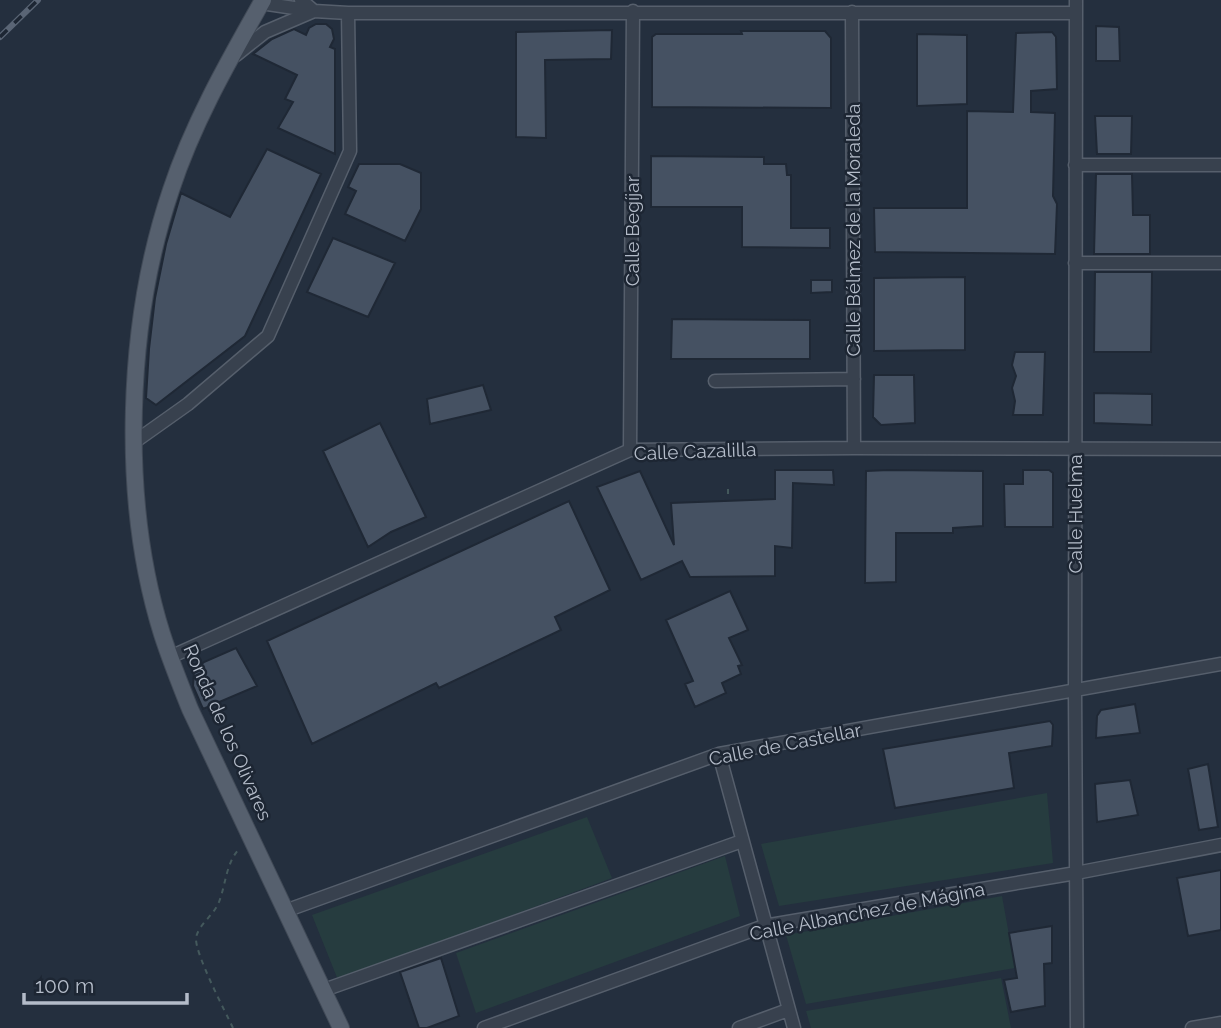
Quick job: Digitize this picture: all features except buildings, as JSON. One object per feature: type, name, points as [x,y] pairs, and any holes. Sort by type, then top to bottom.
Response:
[{"type":"main road","name":"Ronda de los Olivares","points":[[262,1],[197,122],[170,191],[150,269],[134,388],[133,443],[139,515],[161,632],[190,709],[341,1028]]},
{"type":"street","points":[[301,0],[314,11]]},
{"type":"street","points":[[262,1],[314,11],[348,13],[852,12],[1076,7]]},
{"type":"street","name":"Calle Huelma","points":[[1076,7],[1077,1028]]},
{"type":"street","points":[[226,65],[245,46],[265,32],[314,11]]},
{"type":"street","name":"Calle Begíjar","points":[[630,450],[633,12]]},
{"type":"street","name":"Calle Bélmez de la Moraleda","points":[[852,12],[854,448]]},
{"type":"street","points":[[133,443],[188,404],[268,336],[350,151],[348,13]]},
{"type":"street","points":[[1075,165],[1221,165]]},
{"type":"street","points":[[1075,263],[1221,263]]},
{"type":"street","points":[[715,381],[854,379]]},
{"type":"street","name":"Calle Cazalilla","points":[[170,657],[630,450],[1221,449]]},
{"type":"street","name":"Calle de Castellar","points":[[285,911],[719,754],[1221,664]]},
{"type":"street","points":[[719,754],[794,1028]]},
{"type":"street","points":[[324,990],[742,841]]},
{"type":"street","name":"Calle Albanchez de Mágina","points":[[484,1028],[764,926],[1076,873],[1221,845]]},
{"type":"street","points":[[739,1028],[788,1010]]},
{"type":"street","points":[[1192,1028],[1221,1023]]},
{"type":"path","points":[[728,489],[728,494]]},
{"type":"path","points":[[233,1028],[201,958],[196,940],[199,930],[219,902],[230,863],[237,849],[253,841]]},
{"type":"green space","points":[[1047,793],[1053,863],[779,906],[761,844]]},
{"type":"green space","points":[[587,817],[612,878],[338,980],[312,915]]},
{"type":"green space","points":[[725,856],[740,916],[476,1013],[456,953]]},
{"type":"green space","points":[[1002,896],[1015,968],[806,1004],[786,935]]},
{"type":"green space","points":[[1001,978],[1011,1028],[811,1028],[806,1011]]},
{"type":"railway","points":[[0,37],[38,0]]}]
